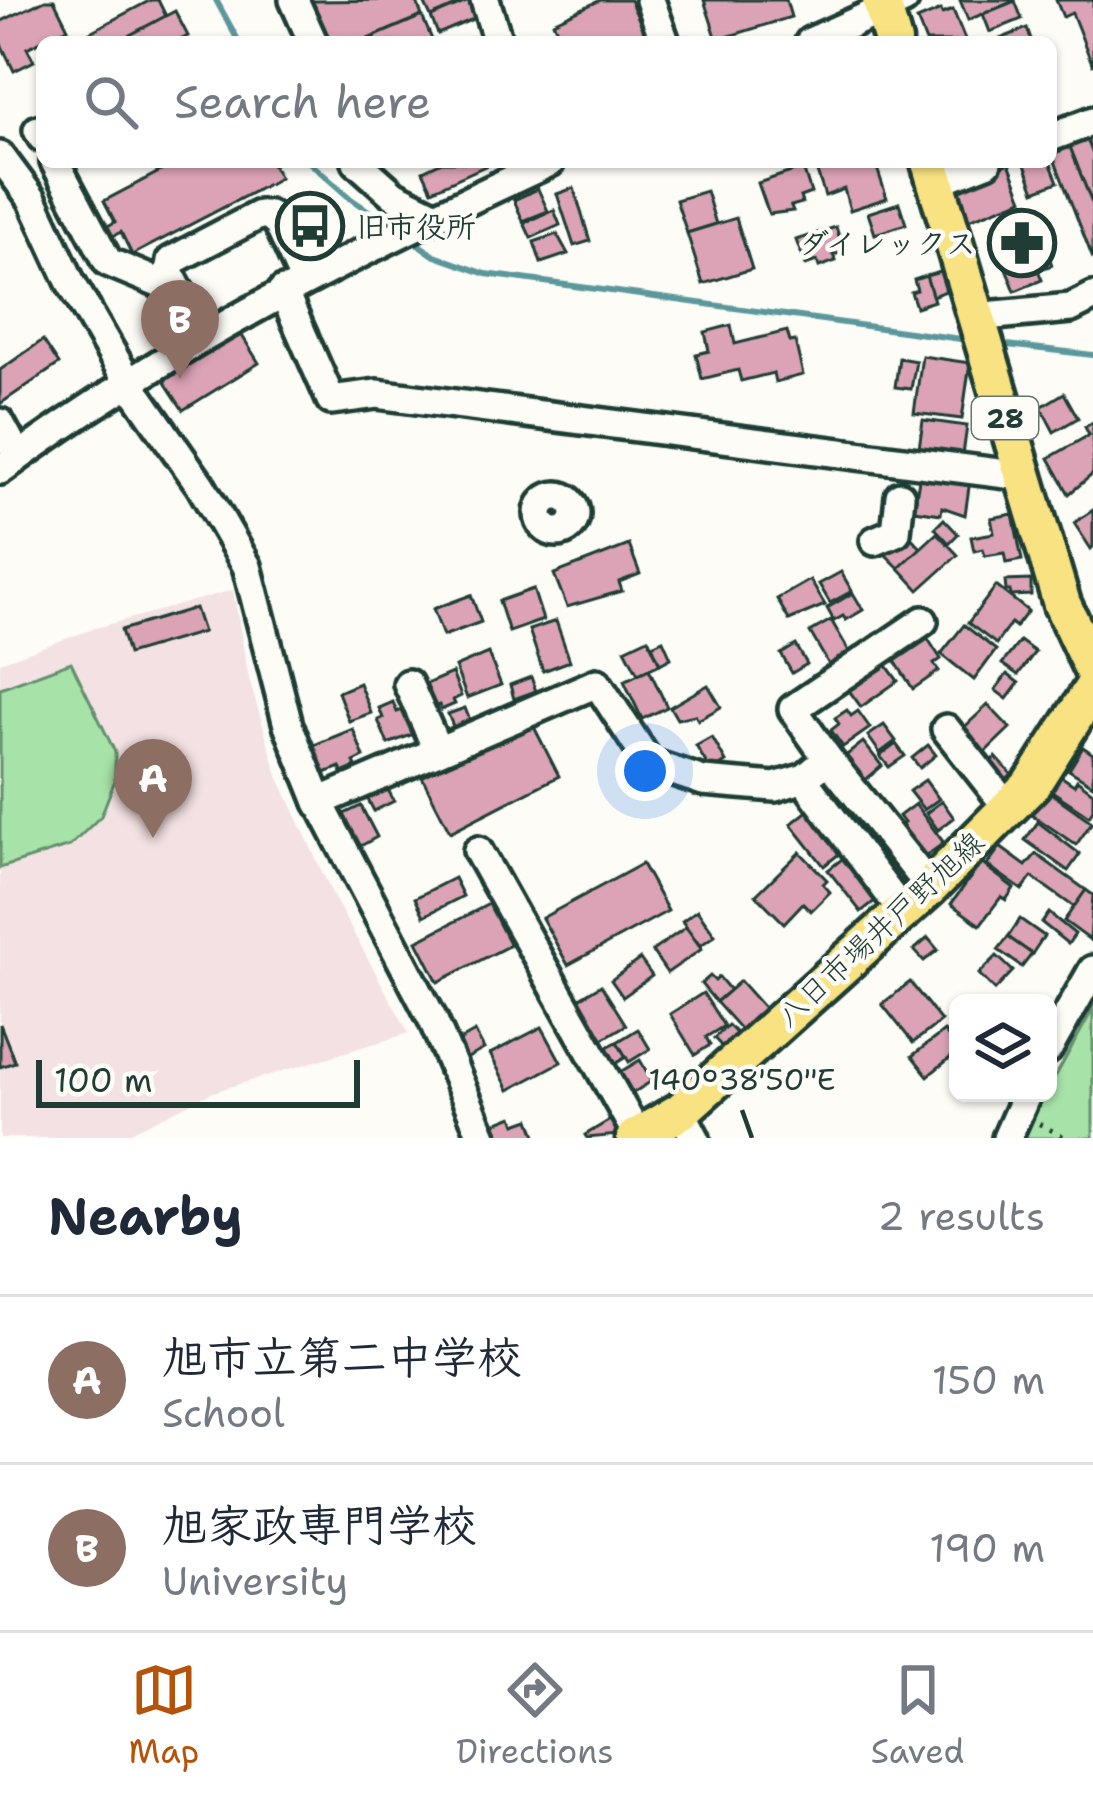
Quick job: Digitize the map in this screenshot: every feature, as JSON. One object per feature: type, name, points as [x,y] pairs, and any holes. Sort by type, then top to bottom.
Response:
[{"type":"main road","name":"28","points":[[933,172],[1062,604],[1093,670]]},
{"type":"main road","name":"八日市場井戸野旭線","points":[[636,1137],[688,1125],[931,887],[1032,784],[1093,688]]},
{"type":"street","points":[[294,0],[310,36]]},
{"type":"street","points":[[485,0],[496,36]]},
{"type":"street","points":[[650,0],[663,36]]},
{"type":"street","points":[[824,36],[887,8]]},
{"type":"street","points":[[1057,135],[1093,121]]},
{"type":"street","points":[[0,156],[32,199],[70,281],[127,380],[210,501],[247,566],[288,725],[319,802],[433,1020],[483,1138]]},
{"type":"street","points":[[58,168],[108,262],[180,292]]},
{"type":"street","points":[[364,168],[426,219]]},
{"type":"street","points":[[0,424],[9,463],[127,380],[202,335],[379,241],[532,168]]},
{"type":"street","points":[[202,335],[169,272],[171,261],[260,215],[269,215],[278,223],[331,400],[377,394],[1022,476]]},
{"type":"street","points":[[974,317],[1071,308],[1093,297]]},
{"type":"street","points":[[875,542],[896,532],[900,496]]},
{"type":"street","points":[[923,621],[793,709],[931,887]]},
{"type":"street","points":[[319,802],[598,683],[649,763],[703,781],[775,787],[805,778],[828,760]]},
{"type":"street","points":[[409,684],[438,752]]},
{"type":"street","points":[[946,729],[1008,808]]},
{"type":"street","points":[[812,791],[903,912]]},
{"type":"street","points":[[478,851],[636,1137]]},
{"type":"street","points":[[1057,1033],[1093,970]]},
{"type":"street","points":[[1007,1138],[1024,1102]]},
{"type":"path","points":[[1034,1121],[1066,1138]]},
{"type":"shaded area","points":[[233,590],[249,679],[278,776],[335,900],[409,1033],[213,1092],[118,1138],[0,1138],[0,662],[96,628]]},
{"type":"green space","points":[[71,662],[115,752],[115,780],[101,816],[70,846],[0,868],[0,688]]},
{"type":"green space","points":[[1093,1009],[1093,1138],[1021,1138],[1041,1102],[1057,1102],[1057,1074]]},
{"type":"building","points":[[54,0],[68,28],[52,36],[36,36],[36,44],[27,48],[34,61],[14,71],[0,42],[0,22]]},
{"type":"building","points":[[151,0],[158,0],[166,16],[128,36],[82,36]]},
{"type":"building","points":[[416,0],[422,16],[375,36],[324,36],[309,1]]},
{"type":"building","points":[[423,0],[469,0],[431,17]]},
{"type":"building","points":[[471,0],[478,17],[438,34],[431,17]]},
{"type":"building","points":[[601,0],[630,0],[646,36],[560,36],[553,22]]},
{"type":"building","points":[[704,0],[786,0],[791,17],[716,36]]},
{"type":"building","points":[[960,0],[1015,0],[1015,1],[968,20]]},
{"type":"building","points":[[1056,0],[1093,0],[1093,66],[1072,13],[1063,17]]},
{"type":"building","points":[[1015,1],[1022,19],[990,32],[983,14]]},
{"type":"building","points":[[953,10],[964,36],[924,36],[917,20]]},
{"type":"building","points":[[175,11],[188,36],[128,36]]},
{"type":"building","points":[[422,16],[430,36],[375,36]]},
{"type":"building","points":[[1085,135],[1093,154],[1093,206],[1068,142]]},
{"type":"building","points":[[1068,142],[1093,206],[1093,259],[1057,166],[1057,148]]},
{"type":"building","points":[[167,168],[274,168],[280,178],[132,255],[121,232],[107,239],[102,229],[115,222],[104,201]]},
{"type":"building","points":[[429,168],[481,168],[432,190],[423,171]]},
{"type":"building","points":[[803,168],[811,193],[791,206],[793,211],[769,214],[758,183]]},
{"type":"building","points":[[877,168],[887,198],[850,210],[844,189],[825,196],[816,169]]},
{"type":"building","points":[[996,168],[1011,168],[1023,199],[966,221],[953,185]]},
{"type":"building","points":[[1026,168],[1052,168],[1058,182],[1035,191]]},
{"type":"building","points":[[574,188],[590,241],[574,246],[557,194]]},
{"type":"building","points":[[538,189],[548,211],[523,221],[514,200]]},
{"type":"building","points":[[706,191],[716,224],[687,233],[676,200]]},
{"type":"building","points":[[899,203],[906,224],[875,234],[868,213]]},
{"type":"building","points":[[554,210],[560,225],[531,238],[524,223]]},
{"type":"building","points":[[736,218],[752,269],[703,284],[687,233]]},
{"type":"building","points":[[836,227],[844,252],[833,255],[836,261],[819,267],[817,261],[805,265],[796,240]]},
{"type":"building","points":[[557,234],[568,254],[541,263],[534,242]]},
{"type":"building","points":[[1045,245],[1052,265],[1038,270],[1042,280],[1015,291],[1006,268]]},
{"type":"building","points":[[940,272],[946,291],[932,296],[926,276]]},
{"type":"building","points":[[926,276],[934,301],[916,307],[911,292],[917,290],[914,280]]},
{"type":"building","points":[[731,325],[735,344],[787,331],[790,342],[795,341],[803,375],[775,382],[773,373],[741,381],[738,370],[702,379],[696,354],[709,351],[705,332]]},
{"type":"building","points":[[241,334],[259,363],[183,410],[164,381]]},
{"type":"building","points":[[43,340],[59,364],[0,404],[0,370]]},
{"type":"building","points":[[922,356],[970,363],[962,419],[914,413]]},
{"type":"building","points":[[899,358],[916,361],[911,389],[895,387]]},
{"type":"building","points":[[1064,393],[1078,418],[1054,432],[1041,407]]},
{"type":"building","points":[[923,420],[967,426],[962,462],[948,460],[949,452],[919,448]]},
{"type":"building","points":[[1093,422],[1093,474],[1069,494],[1049,458],[1089,435],[1085,427]]},
{"type":"building","points":[[920,473],[970,480],[965,515],[942,507],[941,514],[914,510]]},
{"type":"building","points":[[1093,510],[1093,547],[1091,549],[1074,523]]},
{"type":"building","points":[[1013,514],[1022,560],[1006,563],[1004,553],[985,556],[983,549],[974,551],[971,537],[994,533],[991,518]]},
{"type":"building","points":[[944,519],[958,534],[949,543],[935,528]]},
{"type":"building","points":[[907,533],[921,548],[899,568],[885,554]]},
{"type":"building","points":[[937,533],[958,555],[919,590],[899,568]]},
{"type":"building","points":[[629,545],[640,574],[619,582],[622,591],[567,607],[554,574]]},
{"type":"building","points":[[841,572],[852,591],[830,603],[819,584]]},
{"type":"building","points":[[810,580],[825,605],[789,620],[777,599]]},
{"type":"building","points":[[1031,580],[1031,595],[1011,596],[1006,591],[1005,581]]},
{"type":"building","points":[[996,586],[1028,611],[1016,627],[1011,623],[996,644],[968,623]]},
{"type":"building","points":[[533,589],[543,620],[509,632],[499,601]]},
{"type":"building","points":[[853,593],[863,610],[834,621],[827,608]]},
{"type":"building","points":[[471,595],[481,622],[443,636],[433,609]]},
{"type":"building","points":[[195,608],[203,632],[128,654],[121,630]]},
{"type":"building","points":[[831,620],[853,658],[832,670],[810,632]]},
{"type":"building","points":[[556,621],[570,661],[543,671],[529,630]]},
{"type":"building","points":[[964,625],[996,650],[974,680],[941,654]]},
{"type":"building","points":[[648,638],[660,664],[638,674],[625,649]]},
{"type":"building","points":[[928,639],[941,659],[934,664],[939,671],[913,689],[895,661]]},
{"type":"building","points":[[663,640],[671,658],[660,664],[652,645]]},
{"type":"building","points":[[1020,641],[1035,652],[1018,675],[1002,664]]},
{"type":"building","points":[[796,645],[807,664],[792,673],[781,654]]},
{"type":"building","points":[[488,653],[501,685],[467,698],[455,667]]},
{"type":"building","points":[[882,659],[898,681],[861,707],[845,685]]},
{"type":"building","points":[[649,669],[667,707],[642,719],[624,681]]},
{"type":"building","points":[[452,673],[461,696],[441,710],[439,705],[428,710],[419,687]]},
{"type":"building","points":[[1007,674],[1019,683],[1007,699],[995,690]]},
{"type":"building","points":[[531,677],[536,691],[514,699],[510,685]]},
{"type":"building","points":[[359,683],[371,713],[349,721],[338,692]]},
{"type":"building","points":[[708,685],[721,707],[698,720],[695,715],[677,719],[670,707]]},
{"type":"building","points":[[393,702],[397,712],[410,707],[419,732],[388,744],[378,720],[383,718],[379,708]]},
{"type":"building","points":[[988,705],[1010,728],[980,757],[957,734]]},
{"type":"building","points":[[465,708],[473,728],[456,734],[448,714]]},
{"type":"building","points":[[847,710],[851,716],[858,711],[870,728],[843,747],[831,730],[839,724],[835,718]]},
{"type":"building","points":[[531,721],[559,776],[450,832],[422,777]]},
{"type":"building","points":[[884,725],[896,741],[880,753],[868,736]]},
{"type":"building","points":[[353,729],[364,757],[342,773],[340,767],[320,775],[309,747]]},
{"type":"building","points":[[712,737],[726,762],[711,771],[696,746]]},
{"type":"building","points":[[863,742],[882,766],[862,783],[843,758]]},
{"type":"building","points":[[896,744],[905,756],[889,767],[880,756]]},
{"type":"building","points":[[928,745],[936,755],[920,768],[912,758]]},
{"type":"building","points":[[1083,747],[1093,754],[1093,785],[1069,770]]},
{"type":"building","points":[[996,757],[1014,777],[1002,787],[985,767]]},
{"type":"building","points":[[1059,775],[1093,792],[1089,816],[1049,789]]},
{"type":"building","points":[[925,780],[939,799],[924,810],[909,791]]},
{"type":"building","points":[[384,782],[394,801],[374,811],[364,792]]},
{"type":"building","points":[[842,784],[875,826],[857,839],[825,797]]},
{"type":"building","points":[[1048,791],[1092,822],[1076,845],[1031,814]]},
{"type":"building","points":[[942,801],[954,818],[938,830],[926,813]]},
{"type":"building","points":[[915,804],[944,843],[923,858],[899,826],[904,823],[899,816]]},
{"type":"building","points":[[361,806],[377,837],[357,848],[340,816]]},
{"type":"building","points":[[811,808],[844,850],[824,866],[791,824]]},
{"type":"building","points":[[1038,822],[1080,854],[1068,871],[1025,840]]},
{"type":"building","points":[[878,829],[911,871],[895,884],[862,842]]},
{"type":"building","points":[[1000,847],[1026,866],[1036,854],[1086,890],[1074,907],[1032,877],[1022,890],[987,865]]},
{"type":"building","points":[[800,852],[827,880],[823,884],[830,892],[811,911],[803,903],[784,923],[756,895]]},
{"type":"building","points":[[847,855],[880,897],[861,912],[828,870]]},
{"type":"building","points":[[981,863],[1014,888],[980,925],[951,904]]},
{"type":"building","points":[[642,864],[668,911],[568,965],[542,918]]},
{"type":"building","points":[[454,878],[463,896],[424,916],[415,898]]},
{"type":"building","points":[[1086,890],[1093,895],[1090,940],[1064,921]]},
{"type":"building","points":[[489,904],[510,945],[438,982],[417,941]]},
{"type":"building","points":[[697,910],[715,935],[700,946],[682,921]]},
{"type":"building","points":[[1049,913],[1075,934],[1068,944],[1042,923]]},
{"type":"building","points":[[1020,919],[1044,936],[1032,954],[1008,937]]},
{"type":"building","points":[[686,927],[702,949],[667,973],[652,951]]},
{"type":"building","points":[[1008,937],[1032,954],[1022,967],[998,950]]},
{"type":"building","points":[[928,938],[938,950],[924,961],[914,950]]},
{"type":"building","points":[[997,956],[1013,971],[995,990],[979,974]]},
{"type":"building","points":[[640,959],[652,976],[623,997],[611,980]]},
{"type":"building","points":[[710,976],[715,981],[719,977],[730,990],[716,1002],[701,984]]},
{"type":"building","points":[[740,981],[766,1010],[742,1031],[716,1002]]},
{"type":"building","points":[[910,982],[941,1021],[913,1043],[882,1004]]},
{"type":"building","points":[[601,985],[626,1025],[599,1041],[575,1001]]},
{"type":"building","points":[[703,993],[724,1026],[706,1037],[710,1045],[695,1055],[670,1014]]},
{"type":"building","points":[[0,1024],[15,1062],[0,1067]]},
{"type":"building","points":[[728,1025],[739,1036],[725,1050],[714,1038]]},
{"type":"building","points":[[542,1027],[561,1062],[509,1090],[490,1054]]},
{"type":"building","points":[[638,1029],[650,1049],[629,1062],[617,1042]]},
{"type":"building","points":[[944,1031],[949,1037],[949,1059],[928,1076],[912,1056]]},
{"type":"building","points":[[475,1032],[484,1049],[466,1059],[457,1042]]},
{"type":"building","points":[[617,1042],[626,1057],[615,1064],[605,1048]]},
{"type":"building","points":[[640,1060],[652,1081],[628,1096],[615,1075]]},
{"type":"building","points":[[513,1116],[516,1124],[530,1119],[537,1138],[498,1138],[493,1124]]},
{"type":"building","points":[[610,1120],[619,1135],[587,1138],[585,1135]]},
{"type":"waterway","points":[[216,0],[236,36]]},
{"type":"waterway","points":[[316,168],[391,226]]},
{"type":"waterway","points":[[412,240],[435,256],[486,274],[968,340]]},
{"type":"waterway","points":[[999,344],[1093,355]]},
{"type":"place","name":"旧市役所","points":[[310,226]]},
{"type":"place","name":"ダイレックス","points":[[1022,243]]},
{"type":"place","name":"旭家政専門学校","points":[[180,379]]},
{"type":"place","name":"旭市立第二中学校","points":[[153,838]]}]
